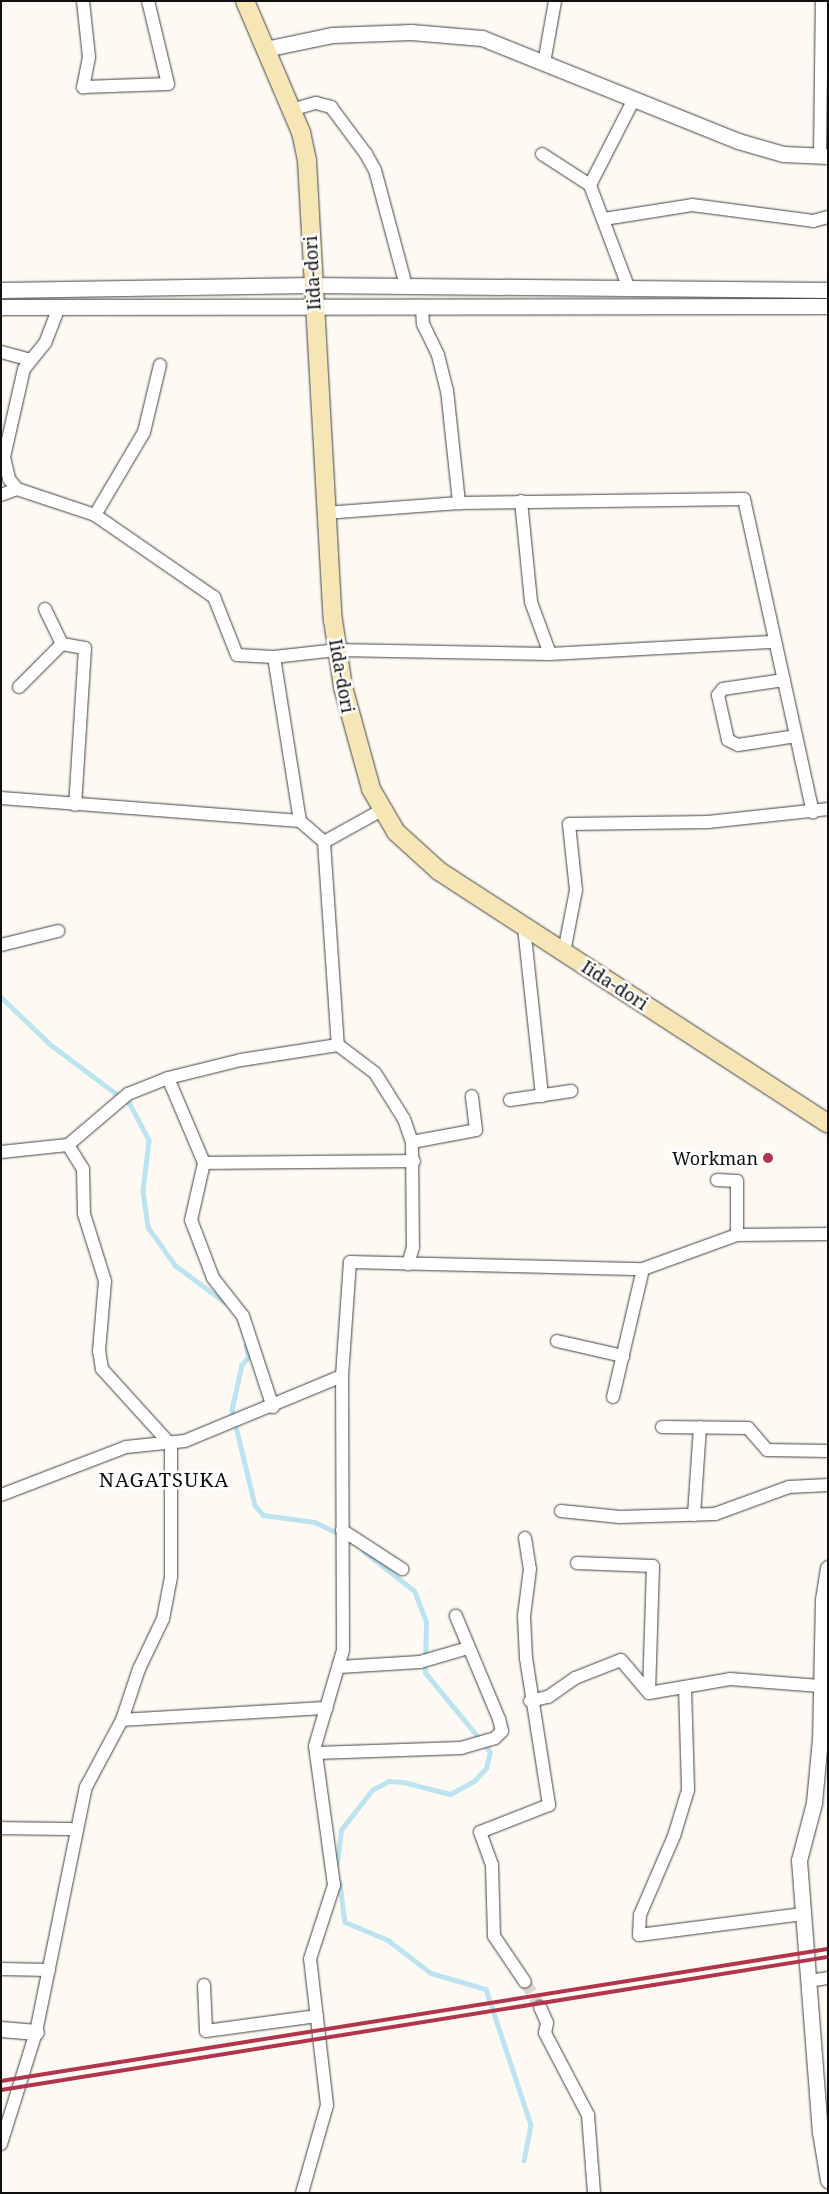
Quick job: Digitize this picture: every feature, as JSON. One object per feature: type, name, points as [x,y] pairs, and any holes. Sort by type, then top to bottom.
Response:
[{"type":"main road","name":"Iida-dori","points":[[245,1],[291,110],[308,161],[312,285],[325,513],[336,650],[360,758],[382,810],[410,850],[524,927],[828,1124]]},
{"type":"street","points":[[82,1],[89,57],[83,87],[168,84],[148,1]]},
{"type":"street","points":[[544,63],[555,1]]},
{"type":"street","points":[[265,49],[332,35],[445,34],[482,38],[738,141],[783,154],[824,156],[822,1]]},
{"type":"street","points":[[590,185],[634,99]]},
{"type":"street","points":[[291,110],[316,104],[331,107],[366,154],[375,170],[406,286]]},
{"type":"street","points":[[542,154],[590,185],[629,289]]},
{"type":"street","points":[[604,219],[692,205],[813,221],[828,217]]},
{"type":"street","points":[[1,290],[312,285],[828,290]]},
{"type":"street","points":[[1,307],[828,306]]},
{"type":"street","points":[[17,489],[4,467],[4,457],[24,369],[46,343],[59,307]]},
{"type":"street","points":[[422,307],[423,324],[438,356],[446,390],[459,503]]},
{"type":"street","points":[[1,352],[31,360]]},
{"type":"street","points":[[95,515],[144,432],[160,365]]},
{"type":"street","points":[[1,495],[17,489],[95,515],[214,596],[237,655],[274,657],[336,650],[550,654],[775,642]]},
{"type":"street","points":[[325,513],[459,503],[521,501],[744,500],[813,812]]},
{"type":"street","points":[[521,501],[531,602],[550,654]]},
{"type":"street","points":[[45,609],[62,644]]},
{"type":"street","points":[[19,687],[62,644]]},
{"type":"street","points":[[62,644],[85,648],[75,804]]},
{"type":"street","points":[[274,657],[300,822]]},
{"type":"street","points":[[784,680],[723,689],[718,695],[728,740],[738,745],[796,736]]},
{"type":"street","points":[[1,798],[300,822],[324,842],[338,1045]]},
{"type":"street","points":[[564,952],[576,890],[570,824],[708,822],[828,809]]},
{"type":"street","points":[[324,842],[382,810]]},
{"type":"street","points":[[524,927],[542,1096]]},
{"type":"street","points":[[1,945],[58,931]]},
{"type":"street","points":[[1,1152],[68,1145],[128,1094],[168,1078],[241,1060],[338,1045],[375,1073],[404,1119],[412,1142],[414,1161],[413,1247],[408,1264]]},
{"type":"street","points":[[168,1078],[204,1163],[191,1220],[213,1278],[243,1316],[273,1407]]},
{"type":"street","points":[[510,1100],[571,1091]]},
{"type":"street","points":[[412,1142],[476,1130],[472,1096]]},
{"type":"street","points":[[1,2144],[36,2032],[86,1787],[122,1720],[165,1611],[171,1577],[171,1445],[102,1369],[99,1351],[104,1281],[84,1214],[82,1169],[68,1145]]},
{"type":"street","points":[[204,1163],[414,1161]]},
{"type":"street","points":[[717,1180],[737,1181],[737,1236]]},
{"type":"street","points":[[302,2193],[328,2105],[310,1959],[334,1885],[316,1753],[318,1727],[327,1708],[339,1668],[342,1530],[342,1376],[350,1262],[642,1270],[737,1236],[828,1234]]},
{"type":"street","points":[[613,1397],[642,1270]]},
{"type":"street","points":[[558,1341],[623,1356]]},
{"type":"street","points":[[1,1495],[126,1447],[171,1445],[273,1407],[342,1376]]},
{"type":"street","points":[[662,1427],[748,1428],[767,1450],[828,1451]]},
{"type":"street","points":[[694,1515],[700,1427]]},
{"type":"street","points":[[561,1511],[620,1517],[694,1515],[735,1510],[789,1488],[828,1485]]},
{"type":"street","points":[[342,1530],[402,1569]]},
{"type":"street","points":[[525,1538],[530,1569],[524,1616],[530,1701],[549,1805],[480,1832],[492,1865],[494,1936],[525,1982]]},
{"type":"street","points":[[577,1563],[653,1566],[649,1693]]},
{"type":"street","points":[[827,2176],[799,1860],[814,1803],[825,1738],[823,1679],[828,1568]]},
{"type":"street","points":[[316,1753],[462,1748],[495,1738],[502,1731],[499,1720],[456,1616]]},
{"type":"street","points":[[339,1668],[420,1662],[468,1648]]},
{"type":"street","points":[[530,1701],[548,1697],[575,1678],[621,1660],[649,1693]]},
{"type":"street","points":[[649,1693],[730,1679],[823,1679]]},
{"type":"street","points":[[685,1687],[688,1790],[674,1836],[640,1915],[639,1935],[803,1914]]},
{"type":"street","points":[[122,1720],[327,1708]]},
{"type":"street","points":[[1,1828],[77,1829]]},
{"type":"street","points":[[1,1968],[49,1970]]},
{"type":"street","points":[[810,1981],[828,1978]]},
{"type":"street","points":[[204,1985],[206,2031],[317,2016]]},
{"type":"street","points":[[540,2007],[547,2023],[546,2033],[588,2115],[594,2193]]},
{"type":"street","points":[[1,2029],[36,2032]]},
{"type":"waterway","points":[[1,997],[50,1044],[130,1104],[149,1140],[143,1191],[148,1227],[175,1265],[226,1303]]},
{"type":"waterway","points":[[246,1345],[249,1357],[242,1365],[232,1410],[255,1505],[263,1515],[315,1522],[340,1534]]},
{"type":"waterway","points":[[337,1863],[341,1830],[372,1790],[389,1781],[403,1782],[450,1794],[474,1781],[486,1768],[490,1752],[425,1673],[426,1622],[414,1591],[364,1552]]},
{"type":"waterway","points":[[340,1883],[345,1922],[388,1940],[431,1973],[486,1989],[531,2125],[524,2160]]},
{"type":"tunnel","points":[[525,1982],[540,2007]]},
{"type":"railway","points":[[1,2081],[828,1949]]},
{"type":"railway","points":[[1,2090],[828,1957]]},
{"type":"place","name":"Workman","points":[[768,1158]]},
{"type":"district","name":"NAGATSUKA","points":[[164,1479]]}]
